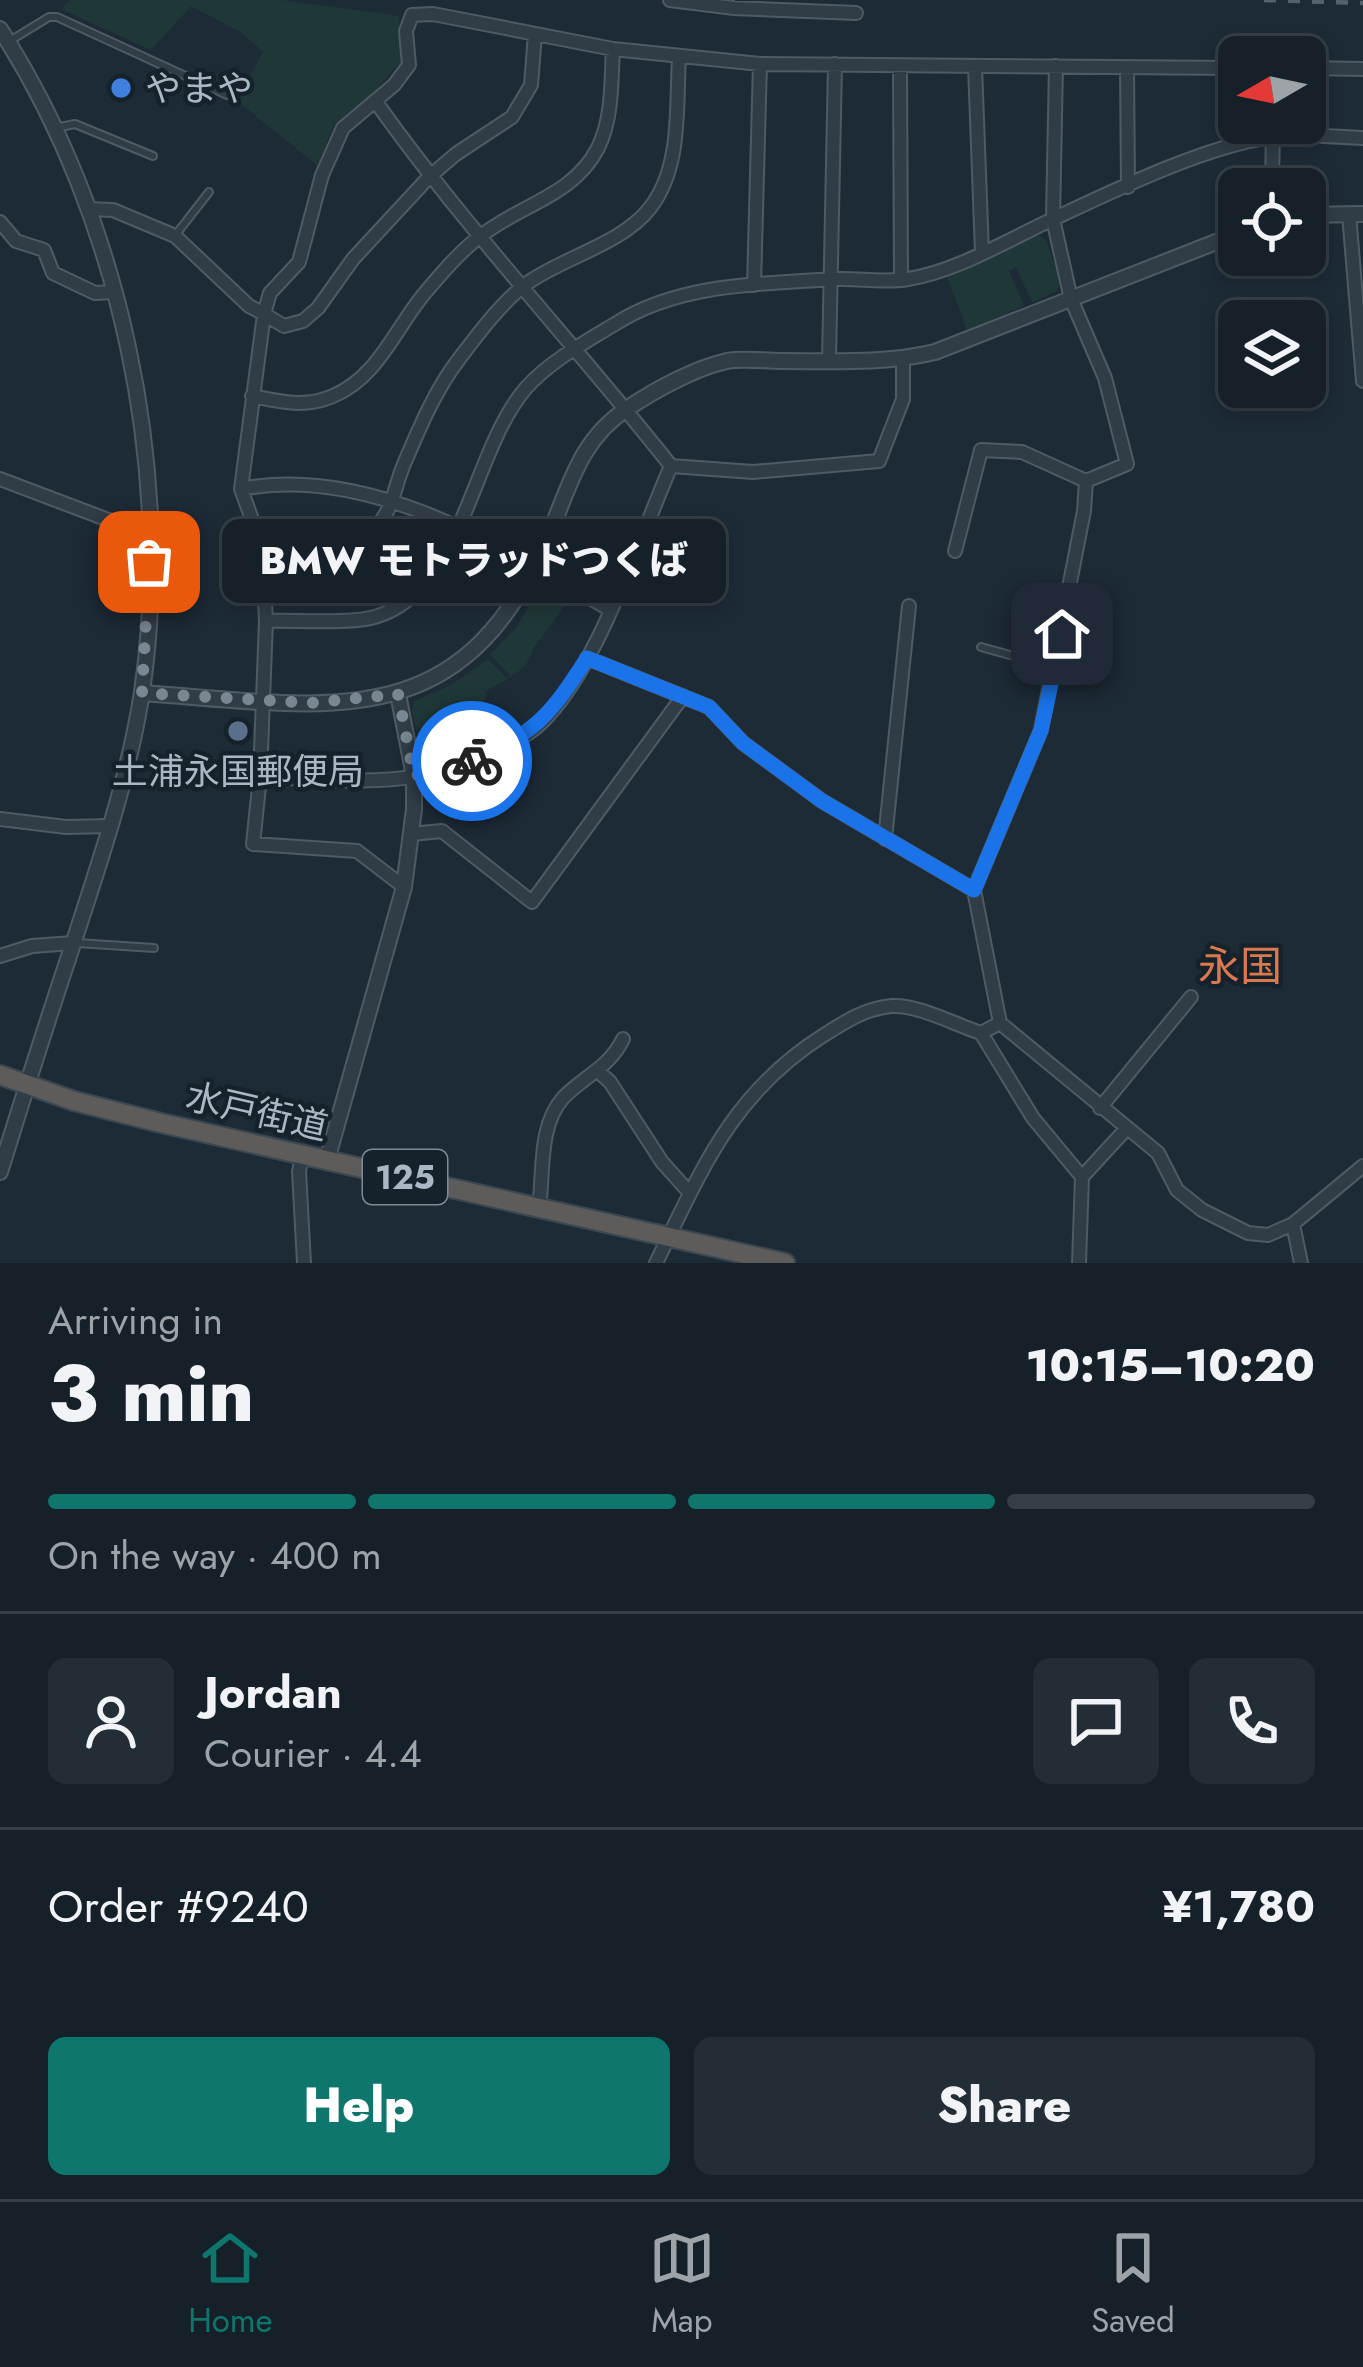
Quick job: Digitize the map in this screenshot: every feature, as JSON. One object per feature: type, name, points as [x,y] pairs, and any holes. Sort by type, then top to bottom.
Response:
[{"type":"highway","name":"水戸街道","points":[[0,1075],[139,1118],[784,1263]]},
{"type":"street","points":[[404,887],[357,851],[253,844],[266,621],[262,547],[241,489],[270,293],[299,262],[322,175],[343,128],[376,102],[409,64],[409,0]]},
{"type":"street","points":[[670,0],[856,13]]},
{"type":"street","points":[[412,15],[433,14],[613,49],[760,64],[1218,68]]},
{"type":"street","points":[[88,209],[112,210],[175,236],[249,306],[284,326],[303,321],[394,211],[456,154],[512,117],[531,86],[535,34]]},
{"type":"street","points":[[0,1172],[110,826],[142,693],[150,590],[145,451],[115,292],[88,209],[54,129],[4,36]]},
{"type":"street","points":[[252,396],[297,405],[333,397],[361,378],[389,347],[423,295],[481,235],[563,190],[584,170],[608,122],[613,49]]},
{"type":"street","points":[[262,547],[328,551],[346,549],[366,537],[395,501],[402,470],[455,364],[524,285],[628,227],[649,210],[672,159],[679,58]]},
{"type":"street","points":[[754,285],[760,64]]},
{"type":"street","points":[[829,361],[835,64]]},
{"type":"street","points":[[900,65],[901,279]]},
{"type":"street","points":[[975,66],[982,253]]},
{"type":"street","points":[[955,551],[981,450],[1022,452],[1086,481],[1126,464],[1105,378],[1071,299],[1053,219],[1056,66]]},
{"type":"street","points":[[1127,67],[1128,187]]},
{"type":"street","points":[[1326,68],[1363,69]]},
{"type":"street","points":[[376,102],[430,177],[670,466],[753,472],[879,461],[903,399],[903,360]]},
{"type":"street","points":[[1326,135],[1363,138]]},
{"type":"street","points":[[266,621],[375,617],[412,595],[437,568],[459,530],[489,447],[524,390],[545,370],[642,310],[682,295],[754,285],[901,279],[982,253],[1236,144]]},
{"type":"street","points":[[1326,215],[1356,214],[1363,381]]},
{"type":"street","points":[[0,222],[16,242],[44,250],[53,273],[95,293],[115,292]]},
{"type":"street","points":[[142,693],[311,703],[398,694],[439,676],[485,642],[536,566],[584,447],[626,409],[727,361],[903,360],[935,352],[1218,241]]},
{"type":"street","points":[[260,777],[414,776],[466,764],[531,731],[558,704],[587,658],[670,466]]},
{"type":"street","points":[[0,478],[148,535]]},
{"type":"street","points":[[1086,481],[1041,730],[974,890],[1000,1023],[1158,1153],[1178,1190],[1202,1210],[1248,1233],[1268,1234],[1293,1224],[1363,1166]]},
{"type":"street","points":[[241,489],[310,482],[395,501],[536,566],[609,609]]},
{"type":"street","points":[[884,839],[909,606]]},
{"type":"street","points":[[587,658],[709,707],[743,743],[822,801],[974,890]]},
{"type":"street","points":[[327,1160],[404,887],[414,776],[398,694]]},
{"type":"street","points":[[411,834],[442,831],[532,902],[683,696]]},
{"type":"street","points":[[0,819],[66,827],[110,826]]},
{"type":"street","points":[[0,956],[32,946],[74,943]]},
{"type":"street","points":[[1100,1108],[1191,997]]},
{"type":"street","points":[[656,1263],[688,1191],[759,1084],[800,1050],[865,1011],[896,1006],[980,1033],[1033,1118],[1082,1177]]},
{"type":"street","points":[[980,1033],[1000,1023]]},
{"type":"street","points":[[539,1207],[544,1142],[560,1101],[599,1072],[623,1039]]},
{"type":"street","points":[[599,1072],[688,1191]]},
{"type":"street","points":[[1079,1263],[1082,1177],[1126,1128]]},
{"type":"street","points":[[303,1154],[299,1172],[304,1263]]},
{"type":"street","points":[[1293,1224],[1301,1263]]},
{"type":"lane","points":[[4,36],[57,17],[227,95]]},
{"type":"lane","points":[[54,129],[75,124],[153,156]]},
{"type":"lane","points":[[175,236],[209,193]]},
{"type":"lane","points":[[982,647],[1055,667]]},
{"type":"lane","points":[[74,943],[154,948]]},
{"type":"green space","points":[[70,0],[282,0],[399,16],[401,62],[363,104],[335,124],[317,165],[236,100],[263,52],[242,33],[191,6],[151,50],[61,9]]},
{"type":"green space","points":[[1038,235],[1046,240],[1061,282],[1057,291],[1032,302],[1016,267],[1009,271],[1024,306],[967,330],[946,274]]},
{"type":"green space","points":[[549,587],[570,599],[526,664],[514,675],[485,692],[486,699],[416,731],[414,701],[451,685],[488,659],[506,678],[510,676],[490,654],[515,629],[541,588]]},
{"type":"railway","points":[[1264,0],[1363,3]]},
{"type":"way so far","points":[[149,562],[142,693],[311,703],[398,694],[414,776],[472,761]]},
{"type":"place","name":"やまや","points":[[121,88]]},
{"type":"place","name":"BMW モトラッドつくば","points":[[149,562]]},
{"type":"place","name":"土浦永国郵便局","points":[[238,731]]},
{"type":"district","name":"永国","points":[[1240,966]]},
{"type":"route","points":[[472,761],[531,731],[558,704],[587,658],[709,707],[743,743],[822,801],[974,890],[1041,730],[1062,634]]}]
